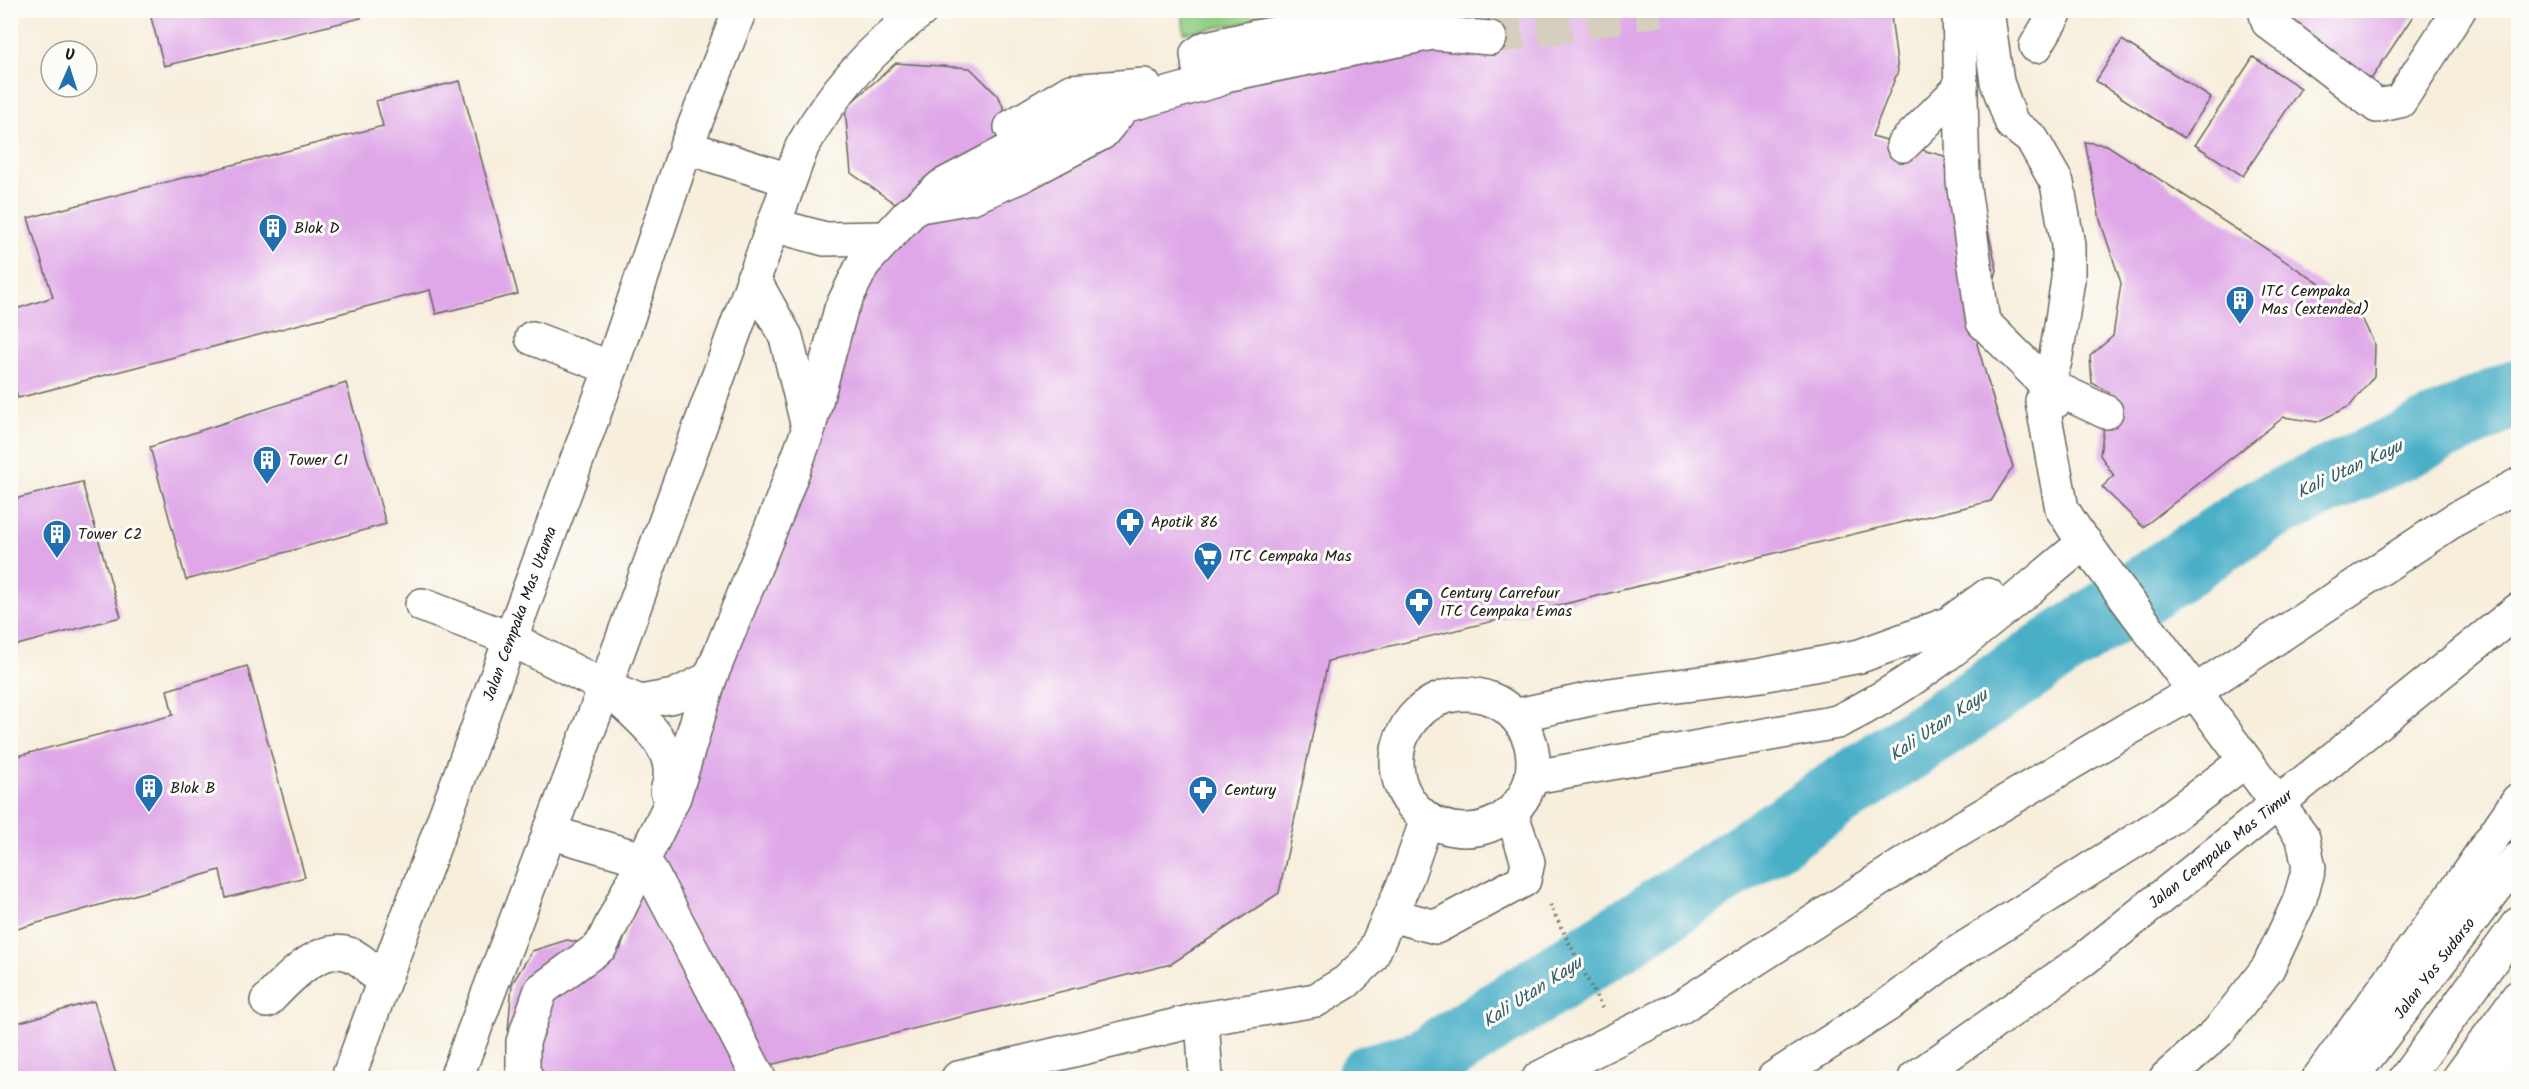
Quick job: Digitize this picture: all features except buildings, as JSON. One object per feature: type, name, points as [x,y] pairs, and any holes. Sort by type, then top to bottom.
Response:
[{"type":"main road","name":"Jalan Cempaka Mas Utama","points":[[348,1078],[611,368],[686,147],[740,10]]},
{"type":"main road","points":[[456,1078],[605,687],[802,147],[824,109],[854,73],[922,10]]},
{"type":"main road","points":[[1011,127],[1071,91],[1139,86],[1220,76],[1425,22],[1459,10]]},
{"type":"main road","points":[[1959,10],[1963,181],[1983,322],[2046,384],[2106,412]]},
{"type":"main road","points":[[1987,10],[1997,82],[2012,124],[2032,139],[2057,183],[2068,245],[2068,279],[2061,326],[2055,361],[2042,401],[2062,509],[2303,838],[2308,868],[2299,902],[2268,968],[2218,1032],[2166,1078]]},
{"type":"main road","points":[[2036,46],[2057,10]]},
{"type":"main road","points":[[2265,10],[2268,22],[2376,106],[2400,101],[2459,10]]},
{"type":"main road","points":[[1220,76],[1205,74],[1199,69],[1197,54],[1206,48],[1363,15],[1425,22],[1490,38]]},
{"type":"main road","points":[[525,1075],[523,1042],[541,990],[601,946],[674,797],[710,678],[808,431],[841,309],[863,264],[919,206],[942,186],[1008,151],[1084,117],[1218,80],[1220,76]]},
{"type":"main road","points":[[1903,145],[1962,87]]},
{"type":"main road","points":[[1962,143],[1973,132],[2012,124]]},
{"type":"main road","points":[[686,147],[789,180]]},
{"type":"main road","points":[[773,225],[825,239],[887,238]]},
{"type":"main road","points":[[753,278],[786,337],[808,431]]},
{"type":"main road","points":[[532,338],[611,368]]},
{"type":"main road","points":[[1539,1078],[1679,1008],[1943,839],[2196,691],[2454,520],[2518,485]]},
{"type":"main road","points":[[1534,777],[1837,722],[1872,705],[1955,633],[2081,537]]},
{"type":"main road","points":[[422,605],[511,639],[605,687],[640,702],[674,696],[710,678]]},
{"type":"main road","name":"Jalan Cempaka Mas Timur","points":[[1915,1078],[2083,960],[2518,610]]},
{"type":"main road","points":[[1518,715],[1610,695],[1762,675],[1860,656],[1955,633]]},
{"type":"main road","points":[[605,687],[636,715],[665,747],[670,764],[669,786],[642,860]]},
{"type":"main road","points":[[1470,691],[1518,715],[1528,730],[1534,777],[1524,800],[1497,824],[1461,831],[1427,819],[1403,792],[1395,757],[1407,722],[1434,699],[1470,691]]},
{"type":"main road","points":[[1774,1078],[1888,1004],[1988,932],[2160,825],[2245,760]]},
{"type":"main road","points":[[2319,1078],[2464,879],[2518,800]]},
{"type":"main road","points":[[1390,915],[1436,927],[1524,880],[1528,862],[1510,812]]},
{"type":"main road","points":[[958,1078],[1202,1020],[1316,1000],[1346,982],[1371,958],[1427,819]]},
{"type":"main road","points":[[549,832],[642,860],[650,870],[759,1078]]},
{"type":"main road","name":"Jalan Yos Sudarso","points":[[2351,1078],[2518,859]]},
{"type":"main road","points":[[2406,1078],[2518,924]]},
{"type":"main road","points":[[267,1001],[297,969],[318,958],[342,952],[359,959],[383,983]]},
{"type":"main road","points":[[2459,1078],[2518,997]]},
{"type":"main road","points":[[1202,1020],[1206,1078]]},
{"type":"main road","points":[[2486,1078],[2518,1035]]},
{"type":"path","points":[[1553,912],[1602,1010]]},
{"type":"green space","points":[[1182,10],[1314,11],[1184,33]]},
{"type":"waterway","name":"Kali Utan Kayu","points":[[1370,1078],[1424,1063],[1704,883],[2262,511],[2518,392]]},
{"type":"tunnel","points":[[1490,38],[1660,10]]},
{"type":"place","name":"Blok D","points":[[273,254]]},
{"type":"place","name":"ITC Cempaka Mas (extended)","points":[[2240,326]]},
{"type":"place","name":"Tower C1","points":[[267,486]]},
{"type":"place","name":"Apotik 86","points":[[1130,548]]},
{"type":"place","name":"Tower C2","points":[[57,560]]},
{"type":"place","name":"ITC Cempaka Mas","points":[[1208,582]]},
{"type":"place","name":"Century Carrefour ITC Cempaka Emas","points":[[1419,628]]},
{"type":"place","name":"Blok B","points":[[149,814]]},
{"type":"place","name":"Century","points":[[1203,816]]}]
